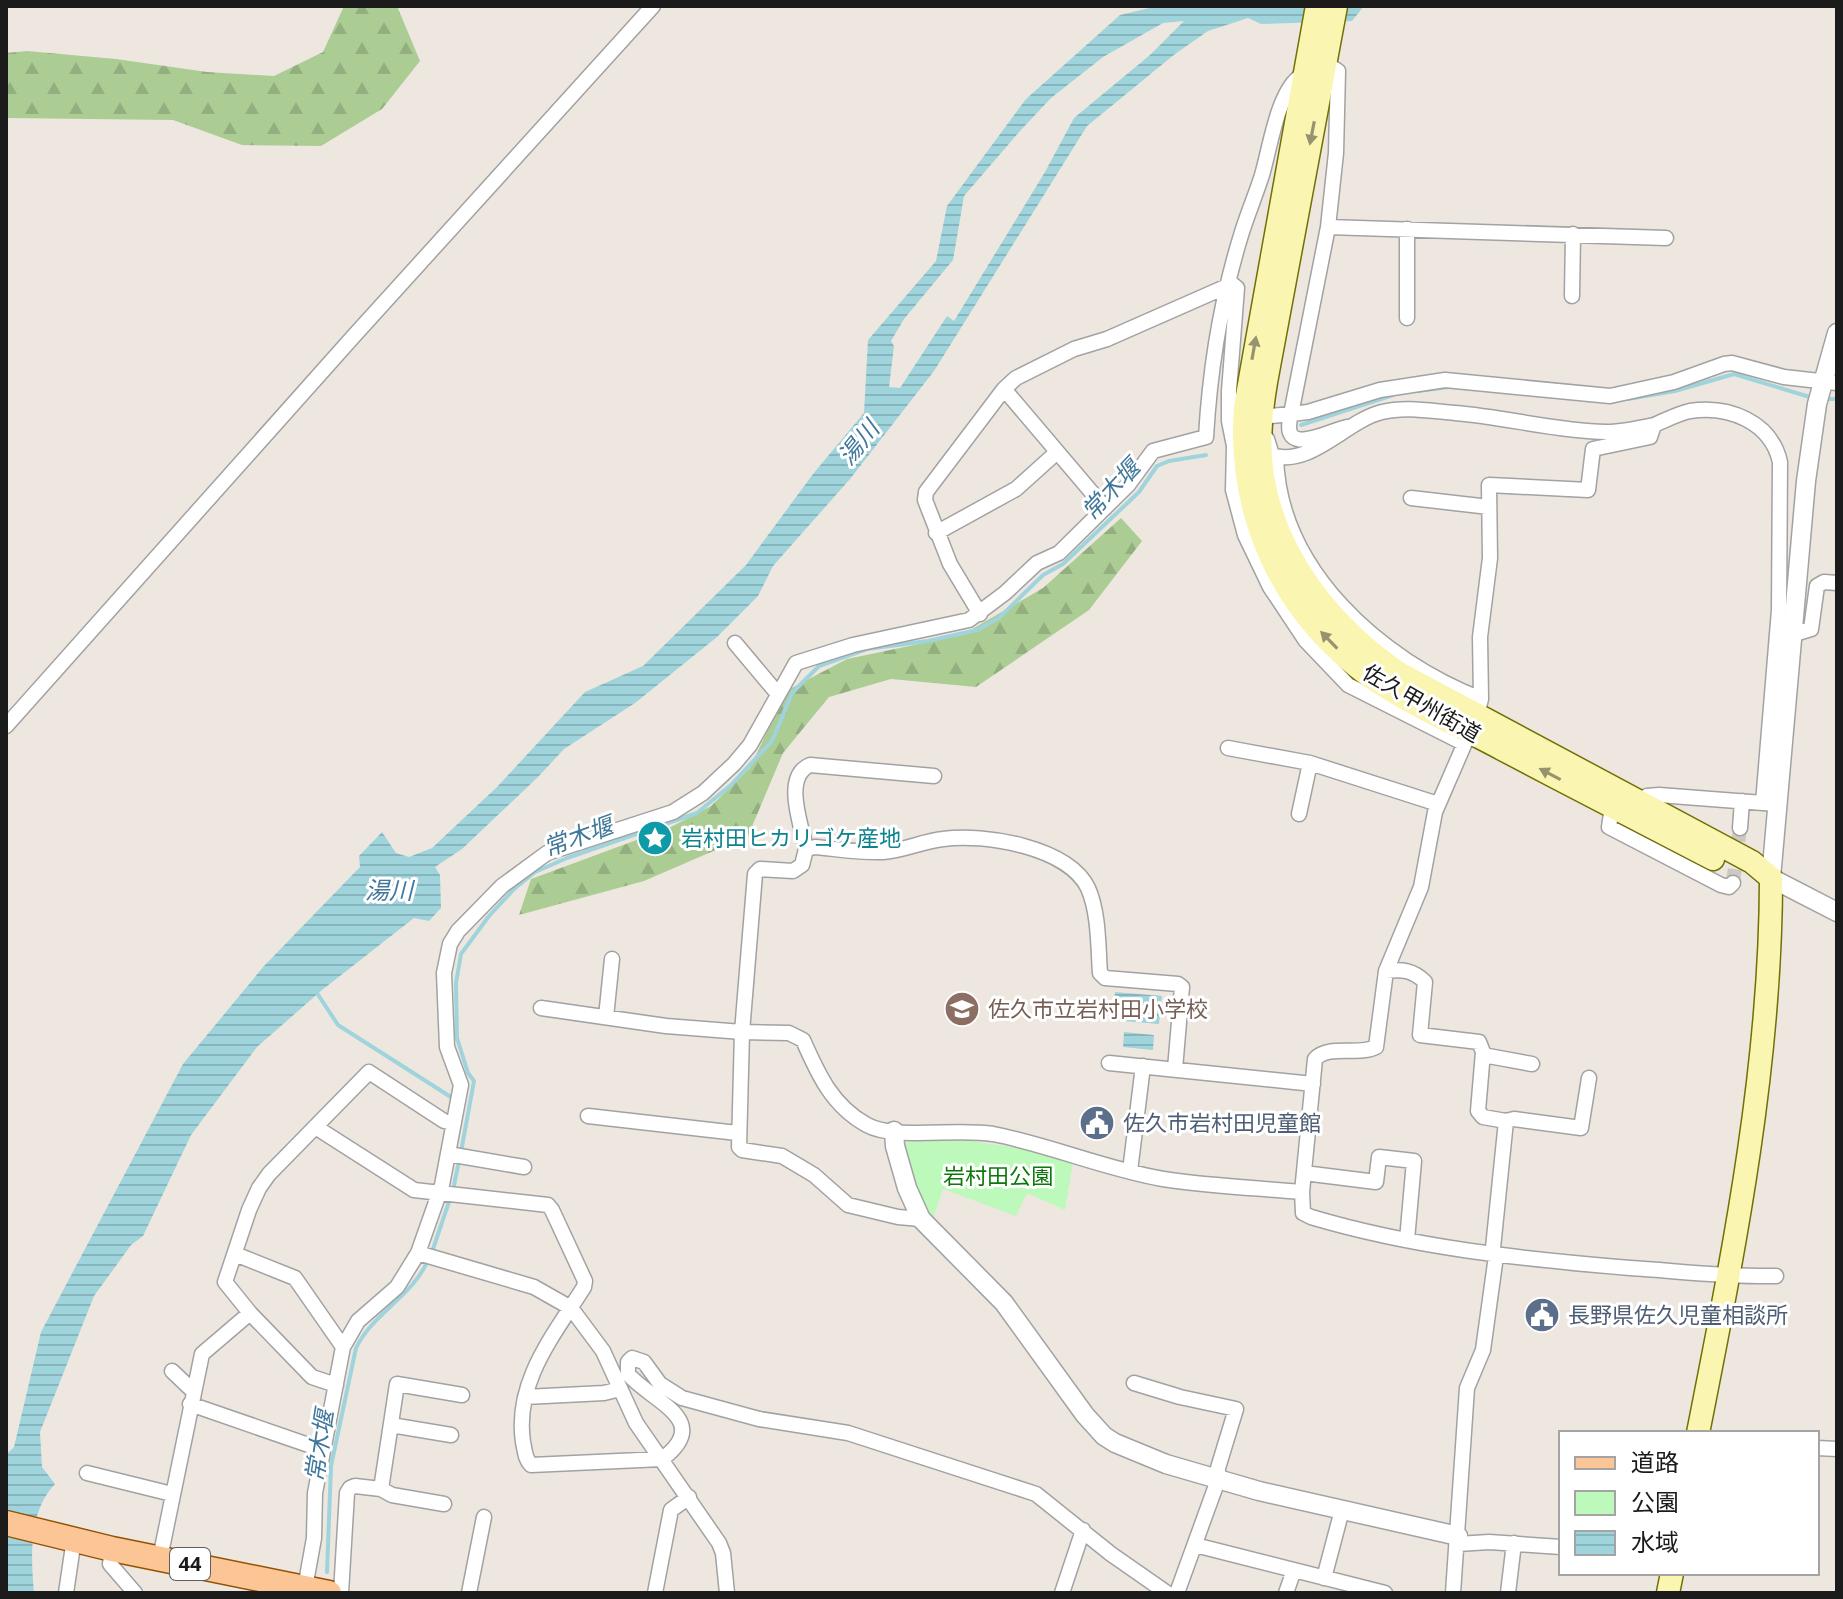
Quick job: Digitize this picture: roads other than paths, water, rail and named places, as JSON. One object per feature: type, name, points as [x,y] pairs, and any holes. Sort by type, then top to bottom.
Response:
[{"type":"main road","name":"佐久甲州街道","points":[[1317,6],[1316,64],[1271,351],[1263,474],[1270,506],[1289,551],[1318,599],[1376,658],[1612,807],[1745,875],[1771,878]]},
{"type":"main road","name":"佐久甲州街道","points":[[1336,6],[1316,64],[1235,441],[1262,538],[1283,582],[1334,646],[1369,676],[1420,706],[1473,722],[1643,804],[1752,862],[1771,878]]},
{"type":"main road","points":[[1698,1431],[1729,1277],[1754,1126],[1769,954],[1771,878]]},
{"type":"main road","name":"44","points":[[6,1523],[112,1549],[316,1590]]},
{"type":"street","points":[[6,726],[653,6]]},
{"type":"street","points":[[1206,437],[1217,331],[1274,128],[1292,84],[1298,78],[1316,64],[1338,71],[1336,153],[1328,227],[1290,432],[1304,441],[1381,412],[1416,409],[1608,432],[1654,425],[1692,411],[1724,412],[1765,430],[1777,449],[1781,492],[1770,804],[1771,878],[1837,912]]},
{"type":"street","points":[[1328,227],[1666,238]]},
{"type":"street","points":[[1407,229],[1407,318]]},
{"type":"street","points":[[1572,296],[1573,234]]},
{"type":"street","points":[[316,1590],[315,1493],[343,1347],[358,1321],[427,1256],[456,1155],[461,1085],[447,1047],[444,993],[447,955],[458,931],[502,886],[547,853],[673,812],[703,793],[750,745],[796,663],[865,642],[949,626],[980,614],[1037,563],[1059,553],[1128,485],[1153,451],[1206,437],[1235,441],[1229,421],[1237,288],[1232,284],[1099,342],[1074,349],[1016,378],[1004,389],[926,492],[925,500],[950,564],[980,614]]},
{"type":"street","points":[[1770,804],[1806,481],[1837,333]]},
{"type":"street","points":[[1276,457],[1272,455],[1266,422],[1380,390],[1445,380],[1600,396],[1674,382],[1732,363],[1824,389]]},
{"type":"street","points":[[1004,389],[1105,508]]},
{"type":"street","points":[[1654,425],[1650,437],[1593,449],[1588,490],[1489,485],[1490,558],[1473,722],[1438,804],[1421,887],[1386,971],[1376,1047],[1367,1051],[1319,1054],[1315,1059],[1302,1192],[1303,1213],[1366,1233],[1496,1256],[1729,1277],[1776,1276]]},
{"type":"street","points":[[1276,457],[1318,448],[1335,439],[1347,427]]},
{"type":"street","points":[[936,533],[1016,489],[1056,453]]},
{"type":"street","points":[[1276,457],[1276,478],[1292,531],[1304,558],[1335,598],[1406,660],[1463,692],[1473,722]]},
{"type":"street","points":[[1411,498],[1489,507]]},
{"type":"street","points":[[1791,635],[1811,629],[1817,586],[1824,582],[1837,583]]},
{"type":"street","points":[[735,643],[777,693]]},
{"type":"street","points":[[1228,748],[1310,763],[1438,804]]},
{"type":"street","points":[[1299,814],[1310,763]]},
{"type":"street","points":[[921,1219],[848,1205],[814,1175],[782,1156],[742,1150],[737,1133],[755,874],[760,869],[793,871],[802,865],[806,849],[796,801],[797,775],[810,765],[934,776]]},
{"type":"street","points":[[1643,804],[1647,796],[1659,795],[1770,804]]},
{"type":"street","points":[[1740,828],[1742,801]]},
{"type":"street","points":[[1612,807],[1609,827],[1721,885],[1729,887],[1733,883]]},
{"type":"street","points":[[806,849],[885,852],[922,842],[968,838],[1035,848],[1056,857],[1081,876],[1088,888],[1093,902],[1100,973],[1105,978],[1178,984],[1182,987],[1175,1069]]},
{"type":"street","points":[[606,1017],[612,959]]},
{"type":"street","points":[[1386,971],[1403,969],[1418,975],[1425,982],[1420,1035],[1479,1042],[1483,1055],[1478,1111],[1483,1117],[1581,1128],[1589,1078]]},
{"type":"street","points":[[541,1008],[666,1026],[797,1035],[803,1040],[824,1086],[842,1107],[870,1127],[894,1131],[961,1130],[993,1134],[1164,1179],[1302,1192]]},
{"type":"street","points":[[1483,1055],[1532,1064]]},
{"type":"street","points":[[1109,1063],[1313,1084]]},
{"type":"street","points":[[1130,1171],[1143,1066]]},
{"type":"street","points":[[336,1385],[312,1377],[250,1313],[225,1282],[249,1210],[269,1174],[369,1072],[444,1121],[457,1110]]},
{"type":"street","points":[[588,1116],[737,1133]]},
{"type":"street","points":[[1453,1593],[1463,1422],[1467,1388],[1483,1350],[1496,1256],[1493,1248],[1506,1121]]},
{"type":"street","points":[[317,1128],[414,1190],[548,1205],[585,1281],[537,1361],[525,1397],[522,1435],[527,1462],[531,1465],[662,1459],[678,1446],[683,1429],[680,1421],[671,1409],[646,1392],[628,1374],[627,1368],[632,1358],[644,1362],[660,1384],[682,1398],[759,1419],[848,1433],[1036,1494],[1111,1554],[1167,1593]]},
{"type":"street","points":[[894,1131],[907,1188],[921,1219],[1004,1303],[1077,1405],[1104,1436],[1115,1443],[1166,1464],[1218,1480],[1458,1540],[1559,1547]]},
{"type":"street","points":[[456,1155],[524,1167]]},
{"type":"street","points":[[1304,1173],[1376,1182],[1379,1157],[1414,1161],[1407,1240]]},
{"type":"street","points":[[235,1254],[295,1278],[343,1347]]},
{"type":"street","points":[[427,1256],[534,1287],[571,1308],[603,1351],[636,1423],[689,1497],[723,1553],[727,1593]]},
{"type":"street","points":[[160,1558],[202,1354],[250,1313]]},
{"type":"street","points":[[172,1371],[192,1397],[323,1450]]},
{"type":"street","points":[[1134,1383],[1236,1409],[1218,1468],[1218,1480],[1177,1593]]},
{"type":"street","points":[[381,1489],[397,1384],[462,1395]]},
{"type":"street","points":[[525,1397],[604,1393],[620,1389]]},
{"type":"street","points":[[391,1425],[451,1435]]},
{"type":"street","points":[[87,1473],[172,1494]]},
{"type":"street","points":[[341,1593],[347,1493],[350,1488],[381,1489],[392,1495],[444,1504]]},
{"type":"street","points":[[655,1593],[671,1510],[689,1497]]},
{"type":"street","points":[[1324,1578],[1342,1510]]},
{"type":"street","points":[[469,1593],[484,1517]]},
{"type":"street","points":[[1062,1593],[1083,1530]]},
{"type":"street","points":[[66,1593],[70,1539]]},
{"type":"street","points":[[1508,1593],[1514,1543]]},
{"type":"street","points":[[1195,1545],[1324,1578],[1354,1589],[1385,1593]]},
{"type":"street","points":[[112,1549],[110,1564],[135,1593]]},
{"type":"street","points":[[1286,1593],[1294,1570]]},
{"type":"water","name":"湯川","points":[[1158,6],[1364,6],[1352,21],[1261,24],[1248,18],[1208,31],[1087,126],[934,371],[850,479],[773,566],[758,596],[717,637],[635,703],[564,749],[462,849],[435,867],[440,875],[441,908],[429,921],[414,918],[322,990],[257,1047],[191,1135],[143,1236],[131,1245],[94,1296],[40,1432],[42,1467],[55,1484],[40,1508],[33,1536],[34,1593],[6,1593],[6,1455],[14,1447],[41,1332],[183,1064],[264,966],[360,867],[359,856],[382,832],[396,853],[409,857],[432,848],[497,787],[585,692],[643,666],[746,565],[813,474],[864,413],[868,340],[936,261],[947,206],[1026,99],[1120,15]],"holes":[[[1184,21],[1150,55],[1074,118],[1045,172],[954,321],[947,316],[900,388],[889,387],[894,346],[891,341],[904,319],[953,260],[964,196],[1051,98],[1103,57],[1163,23]]]},
{"type":"water","points":[[1115,992],[1162,996],[1159,1024],[1112,1020]]},
{"type":"water","points":[[1124,1032],[1154,1035],[1153,1050],[1123,1047]]},
{"type":"waterway","points":[[1628,399],[1675,391],[1734,374],[1813,398]]},
{"type":"waterway","points":[[1418,391],[1449,387]]},
{"type":"waterway","points":[[1301,425],[1393,395]]},
{"type":"waterway","points":[[1826,399],[1837,399]]},
{"type":"waterway","name":"常木堰","points":[[461,1152],[474,1081],[468,1073],[457,1038],[456,983],[461,954],[514,889],[535,872],[567,858],[697,813],[731,785],[772,741],[792,693],[819,666],[867,649],[928,641],[977,630],[999,618],[1043,575],[1063,564],[1139,492],[1157,466],[1206,455]]},
{"type":"waterway","points":[[315,990],[338,1025],[454,1099]]},
{"type":"waterway","name":"常木堰","points":[[432,1252],[453,1190],[459,1161]]},
{"type":"waterway","name":"常木堰","points":[[327,1572],[331,1466],[356,1348],[372,1325],[413,1284],[428,1260]]},
{"type":"tunnel","points":[[1733,883],[1740,828]]},
{"type":"place","name":"岩村田ヒカリゴケ産地","points":[[655,838]]},
{"type":"place","name":"佐久市立岩村田小学校","points":[[962,1009]]},
{"type":"place","name":"佐久市岩村田児童館","points":[[1097,1123]]},
{"type":"place","name":"長野県佐久児童相談所","points":[[1542,1315]]},
{"type":"park label","name":"岩村田公園","points":[[998,1176]]}]
